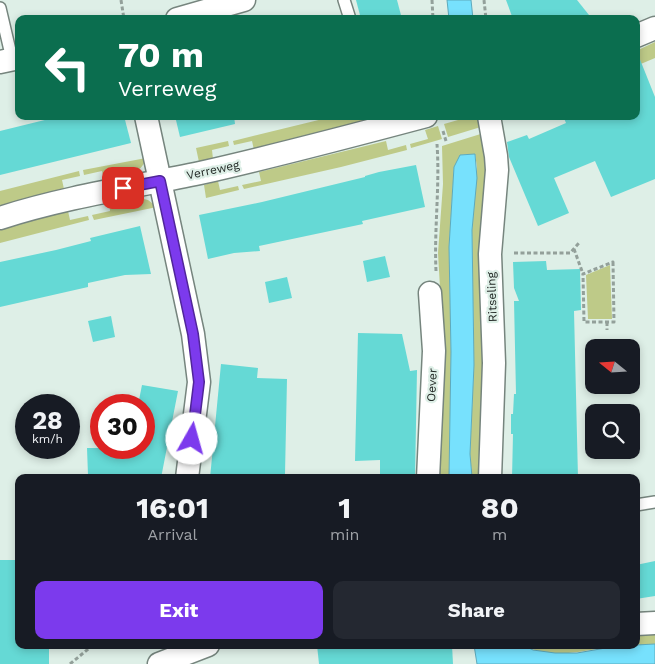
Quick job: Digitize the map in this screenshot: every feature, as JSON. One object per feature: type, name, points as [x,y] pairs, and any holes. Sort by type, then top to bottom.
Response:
[{"type":"street","points":[[189,15],[230,2]]},
{"type":"street","points":[[640,34],[655,28]]},
{"type":"street","points":[[147,120],[193,334],[199,382],[188,474]]},
{"type":"street","name":"Verreweg","points":[[0,218],[86,196],[305,149],[411,120]]},
{"type":"street","name":"Ritseling","points":[[490,120],[496,156],[490,254],[494,363],[490,474]]},
{"type":"street","name":"Oever","points":[[428,474],[434,351],[430,293]]},
{"type":"street","points":[[640,624],[655,624]]},
{"type":"street","points":[[158,664],[196,649]]},
{"type":"lane","points":[[344,0],[349,15]]},
{"type":"lane","points":[[0,8],[10,60]]},
{"type":"lane","points":[[640,505],[655,502]]},
{"type":"path","points":[[121,0],[123,15]]},
{"type":"path","points":[[432,0],[433,15]]},
{"type":"path","points":[[484,0],[486,15]]},
{"type":"path","points":[[430,293],[436,283],[437,144]]},
{"type":"path","points":[[490,254],[570,253],[579,243]]},
{"type":"path","points":[[574,249],[583,274],[584,322],[614,322],[613,262],[583,274]]},
{"type":"path","points":[[607,322],[608,330]]},
{"type":"path","points":[[70,664],[88,649]]},
{"type":"green space","points":[[655,42],[655,58],[640,64],[640,49]]},
{"type":"green space","points":[[319,120],[376,120],[254,150],[252,141],[234,145],[233,141]]},
{"type":"green space","points":[[458,120],[478,120],[484,126],[448,137],[444,124]]},
{"type":"green space","points":[[438,126],[442,139],[411,148],[410,144],[428,139],[425,130]]},
{"type":"green space","points":[[487,132],[483,474],[472,474],[470,454],[474,365],[472,230],[477,167],[475,154],[461,155],[454,167],[449,247],[451,352],[449,474],[438,474],[443,340],[438,253],[443,184],[442,146]]},
{"type":"green space","points":[[228,141],[229,146],[212,150],[213,159],[199,162],[196,148]]},
{"type":"green space","points":[[386,141],[388,150],[406,145],[407,150],[244,189],[242,185],[261,181],[259,172]]},
{"type":"green space","points":[[146,158],[140,169],[123,177],[104,180],[102,171],[84,175],[83,170]]},
{"type":"green space","points":[[79,171],[80,176],[62,180],[64,189],[0,206],[0,191]]},
{"type":"green space","points":[[218,181],[220,190],[238,186],[239,190],[206,198],[204,185]]},
{"type":"green space","points":[[135,197],[148,200],[157,207],[94,220],[92,215],[110,211],[109,202]]},
{"type":"green space","points":[[68,211],[70,220],[88,216],[89,220],[0,243],[0,229]]},
{"type":"green space","points":[[610,265],[612,319],[588,319],[586,275]]},
{"type":"green space","points":[[655,632],[655,644],[640,645],[640,633]]},
{"type":"green space","points":[[533,649],[598,649],[569,653]]},
{"type":"water","points":[[447,0],[471,0],[473,15],[449,15]]},
{"type":"water","points":[[475,154],[477,178],[472,230],[474,365],[470,454],[472,474],[449,474],[451,352],[449,247],[454,167],[460,155]]},
{"type":"water","points":[[655,644],[655,664],[477,664],[475,649],[531,649],[555,653],[577,653],[600,649],[640,649],[640,645]]},
{"type":"building","points":[[356,0],[397,0],[401,15],[360,15]]},
{"type":"building","points":[[506,0],[577,0],[589,15],[512,15]]},
{"type":"building","points":[[640,60],[655,97],[655,179],[611,197],[595,161],[554,178],[569,213],[538,226],[509,157],[507,142],[527,135],[529,139],[566,123],[565,120],[640,120]]},
{"type":"building","points":[[45,120],[125,120],[131,143],[0,175],[0,131]]},
{"type":"building","points":[[176,120],[234,120],[235,124],[180,137]]},
{"type":"building","points":[[416,165],[425,207],[362,221],[363,224],[259,246],[260,251],[234,253],[208,259],[199,215]]},
{"type":"building","points":[[140,226],[151,274],[125,275],[88,283],[88,287],[0,307],[0,262],[91,241],[90,238]]},
{"type":"building","points":[[385,256],[390,277],[367,282],[363,261]]},
{"type":"building","points":[[546,261],[547,270],[580,269],[581,310],[574,311],[578,474],[512,474],[513,434],[511,434],[511,414],[513,414],[514,394],[516,394],[514,301],[519,301],[514,288],[513,262]]},
{"type":"building","points":[[287,277],[292,298],[269,303],[265,282]]},
{"type":"building","points":[[111,316],[115,337],[93,342],[88,321]]},
{"type":"building","points":[[358,333],[402,334],[410,371],[417,370],[415,474],[380,474],[380,460],[355,461]]},
{"type":"building","points":[[221,364],[258,368],[257,378],[287,379],[285,474],[210,474]]},
{"type":"building","points":[[142,385],[178,391],[162,474],[88,474],[87,448],[90,448],[90,459],[155,459],[155,394],[140,394]]},
{"type":"building","points":[[0,560],[15,560],[15,649],[49,649],[49,664],[0,664]]},
{"type":"building","points":[[655,561],[655,596],[640,598],[640,564]]},
{"type":"building","points":[[317,649],[452,649],[453,664],[319,664]]},
{"type":"route","points":[[123,188],[160,181],[193,334],[199,382],[192,439]]}]
